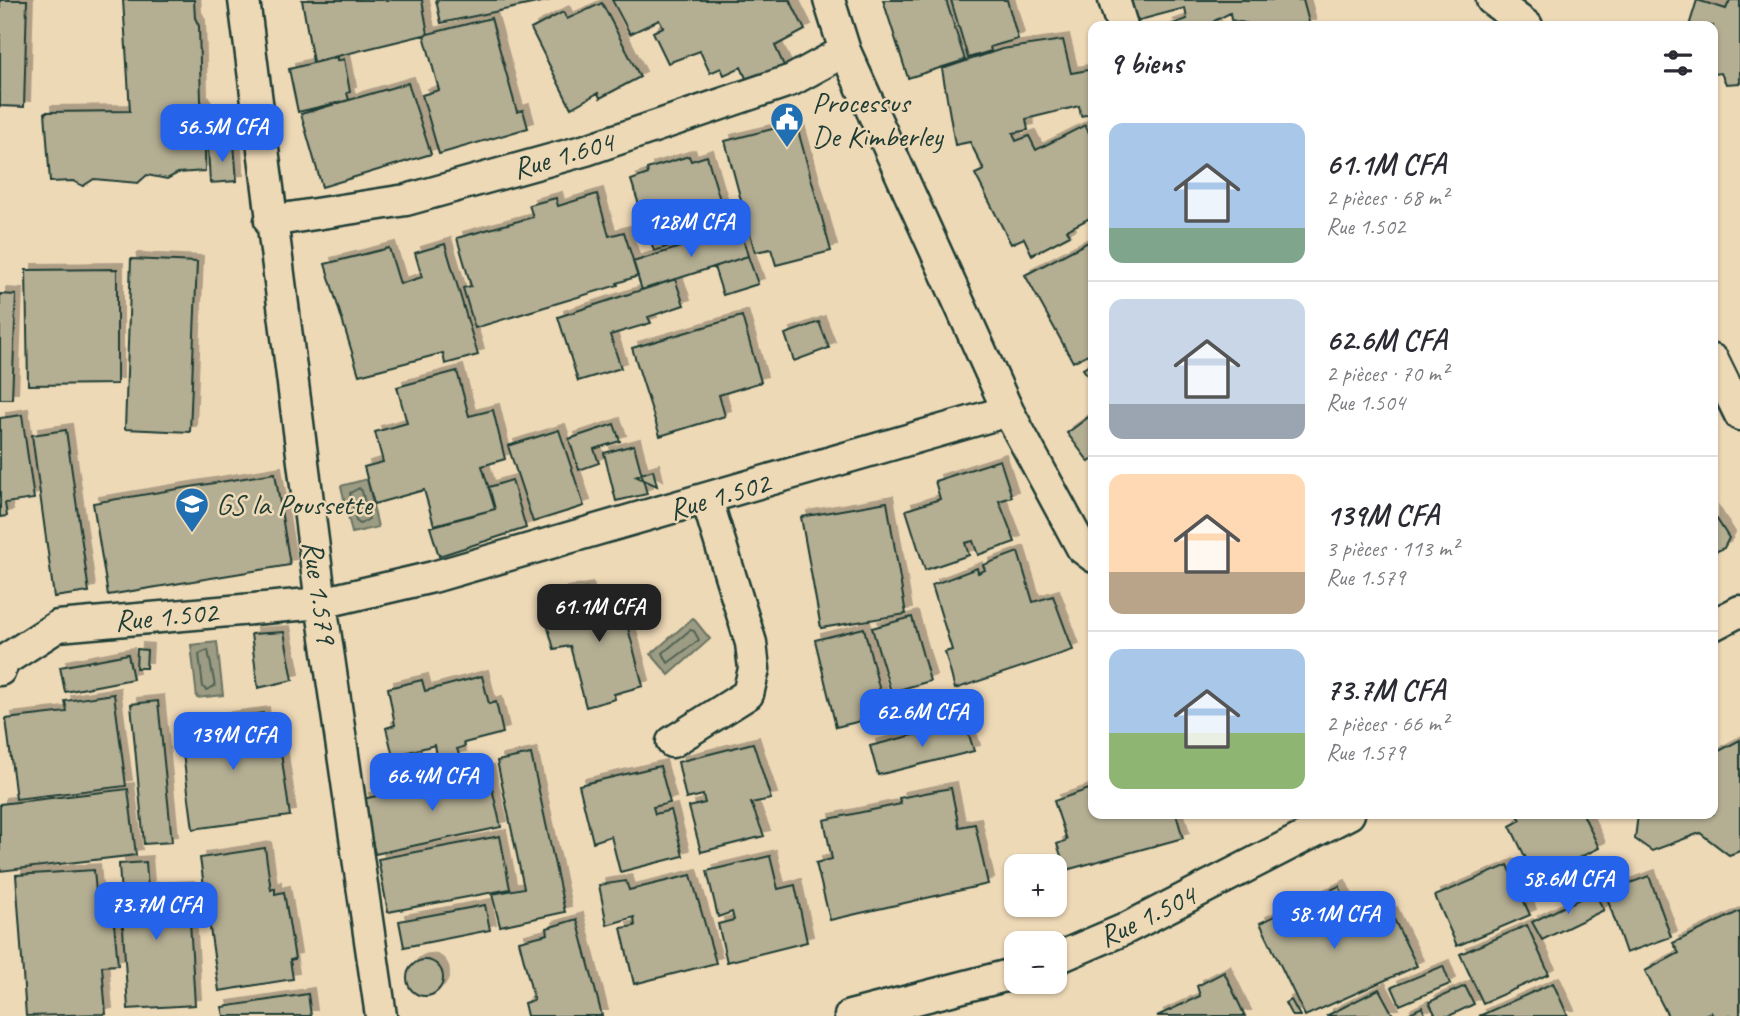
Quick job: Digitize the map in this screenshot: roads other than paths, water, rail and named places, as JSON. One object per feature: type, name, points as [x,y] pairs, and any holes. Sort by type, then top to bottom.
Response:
[{"type":"street","name":"Rue 1.579","points":[[244,0],[321,603],[381,1016]]},
{"type":"street","points":[[829,0],[845,51],[1008,411],[1082,548],[1088,552]]},
{"type":"street","points":[[1114,0],[1120,21]]},
{"type":"street","points":[[1492,0],[1520,21]]},
{"type":"street","name":"Rue 1.604","points":[[271,221],[406,200],[586,150],[792,80],[845,51]]},
{"type":"street","points":[[1718,370],[1740,415]]},
{"type":"street","name":"Rue 1.502","points":[[0,670],[5,660],[58,626],[321,603],[433,577],[1008,411]]},
{"type":"street","points":[[671,742],[748,694],[754,669],[751,643],[707,500]]},
{"type":"street","points":[[1718,622],[1740,611]]},
{"type":"street","name":"Rue 1.504","points":[[1067,954],[1123,930],[1339,819]]},
{"type":"street","points":[[850,1016],[1004,976]]},
{"type":"water","points":[[367,479],[378,527],[352,533],[341,486]]},
{"type":"water","points":[[693,618],[710,639],[669,675],[651,654]]},
{"type":"water","points":[[217,642],[223,695],[197,698],[191,645]]},
{"type":"water","points":[[946,695],[952,720],[917,729],[910,704]]},
{"type":"place","name":"Processus De Kimberley","points":[[787,149]]},
{"type":"place","name":"GS la Poussette","points":[[192,534]]}]
